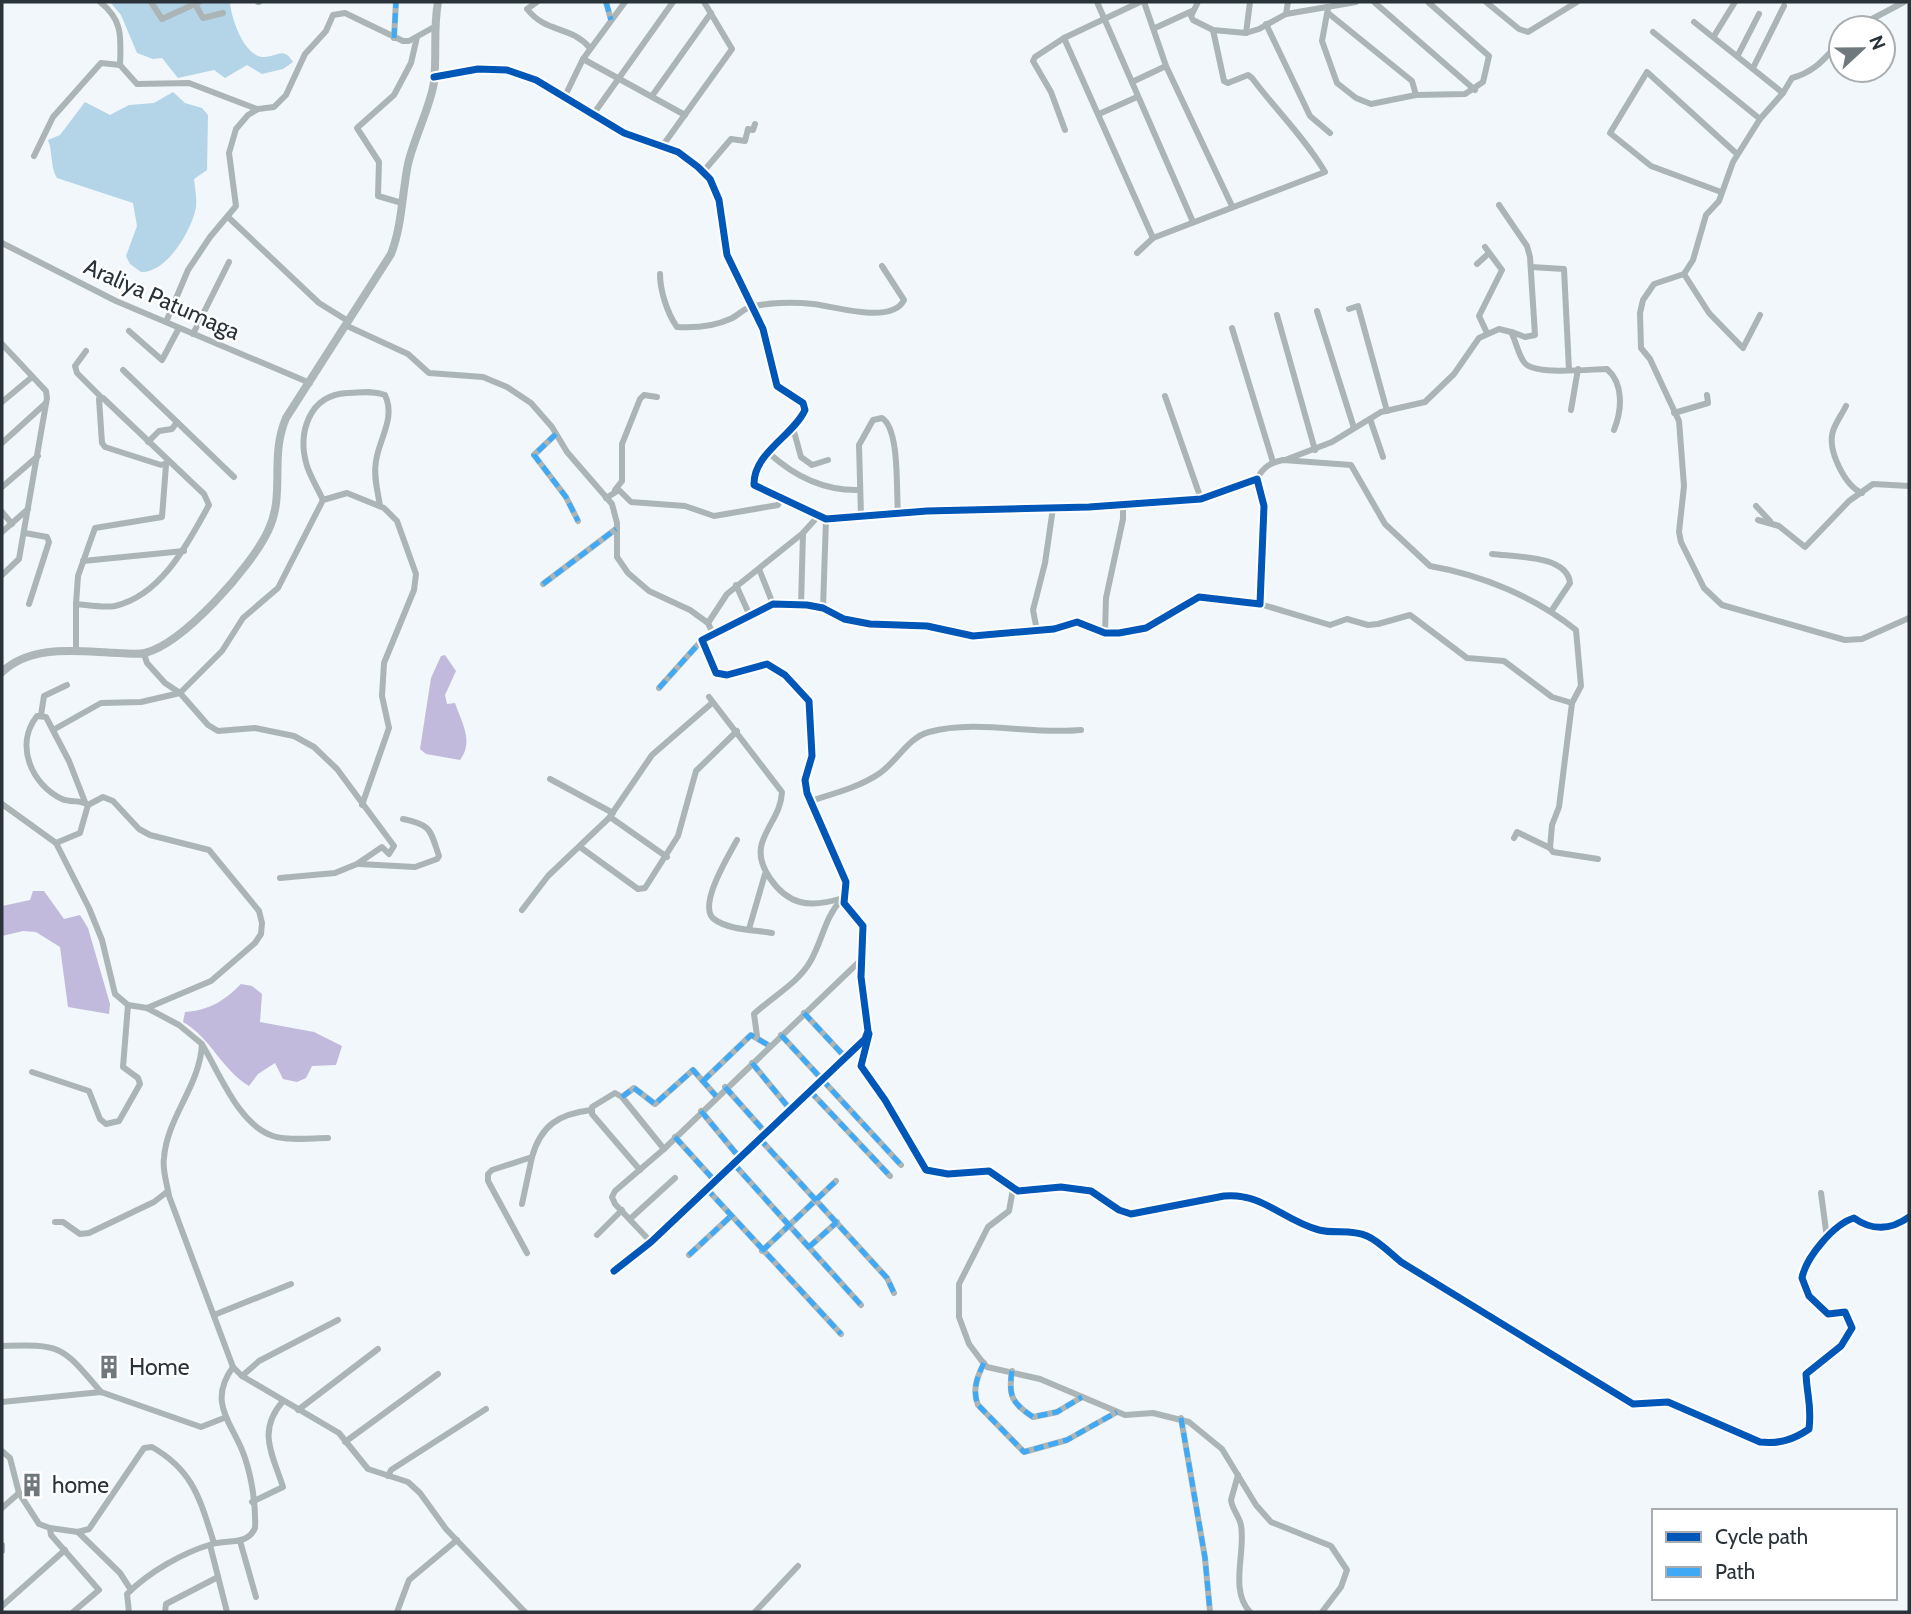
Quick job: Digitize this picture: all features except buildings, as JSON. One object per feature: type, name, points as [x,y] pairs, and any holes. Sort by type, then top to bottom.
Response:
[{"type":"main road","points":[[2,670],[21,658],[47,651],[144,654],[166,643],[202,614],[241,571],[267,534],[278,495],[275,470],[281,431],[293,406],[391,254],[396,241],[418,126],[434,77],[434,27],[438,2]]},
{"type":"street","points":[[100,2],[113,12],[119,23],[120,65],[137,84],[189,83],[258,109],[274,107],[286,95],[305,54],[326,31],[335,13],[345,13],[394,38],[409,41],[434,27]]},
{"type":"street","points":[[151,2],[162,19],[197,3],[203,18],[223,13]]},
{"type":"street","points":[[394,38],[396,2]]},
{"type":"street","points":[[537,2],[527,9],[536,21],[546,27],[573,33],[590,48]]},
{"type":"street","points":[[606,2],[611,20]]},
{"type":"street","points":[[564,98],[583,59],[625,2]]},
{"type":"street","points":[[592,116],[673,2]]},
{"type":"street","points":[[661,148],[732,49],[704,2]]},
{"type":"street","points":[[1097,2],[1193,222]]},
{"type":"street","points":[[1065,130],[1051,92],[1033,61],[1041,51],[1064,38],[1142,2],[1155,28],[1166,66],[1232,206]]},
{"type":"street","points":[[1155,28],[1192,11],[1198,2]]},
{"type":"street","points":[[1246,33],[1250,2]]},
{"type":"street","points":[[1286,14],[1288,2]]},
{"type":"street","points":[[1192,11],[1193,20],[1213,30],[1246,33],[1286,14],[1328,11],[1356,2]]},
{"type":"street","points":[[1374,2],[1475,90]]},
{"type":"street","points":[[1328,11],[1322,41],[1336,83],[1356,98],[1371,104],[1416,95],[1465,94],[1475,90],[1483,82],[1490,62],[1489,56],[1428,2]]},
{"type":"street","points":[[1486,2],[1519,29],[1528,32],[1577,2]]},
{"type":"street","points":[[1714,36],[1735,2]]},
{"type":"street","points":[[1881,14],[1904,2]]},
{"type":"street","points":[[1753,68],[1784,6]]},
{"type":"street","points":[[1328,11],[1412,81],[1416,95]]},
{"type":"street","points":[[652,96],[711,13]]},
{"type":"street","points":[[1738,55],[1759,15]]},
{"type":"street","points":[[1694,22],[1783,93]]},
{"type":"street","points":[[1266,24],[1310,116],[1330,134]]},
{"type":"street","points":[[1137,253],[1153,238],[1325,172],[1312,151],[1252,78],[1248,75],[1224,82],[1213,30]]},
{"type":"street","points":[[1653,32],[1760,119]]},
{"type":"street","points":[[402,203],[378,196],[379,162],[357,128],[394,96],[411,63],[417,37]]},
{"type":"street","points":[[1064,38],[1153,238]]},
{"type":"street","points":[[1827,57],[1808,74],[1792,78],[1783,93],[1760,119],[1737,155],[1719,201],[1706,215],[1693,260],[1684,274],[1654,284],[1643,300],[1640,313],[1641,348],[1650,359],[1679,421],[1684,486],[1679,531],[1681,542],[1710,595],[1734,609],[1786,622],[1830,638],[1862,639],[1909,618]]},
{"type":"street","points":[[583,59],[685,115]]},
{"type":"street","points":[[34,156],[53,117],[101,63],[120,65]]},
{"type":"street","points":[[1132,82],[1166,66]]},
{"type":"street","points":[[434,77],[478,69],[507,70],[536,80],[592,116],[661,148],[678,152],[710,179],[719,200],[727,255],[754,308],[769,351],[777,386],[803,403],[805,410],[755,473],[754,485],[826,519],[898,513],[1123,505],[1201,499],[1257,479]]},
{"type":"street","points":[[1721,192],[1651,166],[1610,133],[1647,72],[1737,155]]},
{"type":"street","points":[[1099,114],[1137,97]]},
{"type":"street","points":[[166,322],[188,270],[236,206],[229,153],[233,135],[240,122],[258,109]]},
{"type":"street","points":[[703,172],[731,139],[745,141],[748,129],[752,130],[755,124]]},
{"type":"street","points":[[1260,604],[1264,516],[1257,479],[1261,470],[1273,462],[1315,450],[1387,411],[1425,402],[1454,374],[1479,338],[1488,333],[1499,329],[1525,337],[1535,335],[1531,267],[1527,246],[1499,205]]},
{"type":"street","points":[[228,217],[310,296],[346,323],[408,354],[436,375],[483,377],[507,387],[531,403],[567,452],[612,504],[617,557],[628,573],[649,591],[667,597],[708,623],[714,636]]},
{"type":"street","name":"Araliya Patumaga","points":[[2,243],[179,328],[310,383]]},
{"type":"street","points":[[1477,264],[1487,250],[1502,270],[1479,316],[1488,333]]},
{"type":"street","points":[[193,334],[229,262]]},
{"type":"street","points":[[660,274],[660,285],[677,327],[710,326],[754,308],[814,304],[876,314],[896,309],[904,300],[882,266]]},
{"type":"street","points":[[1531,267],[1564,269],[1569,370]]},
{"type":"street","points":[[1684,274],[1709,313],[1743,348],[1760,315]]},
{"type":"street","points":[[1349,309],[1358,306],[1387,411]]},
{"type":"street","points":[[1317,312],[1354,428]]},
{"type":"street","points":[[1277,315],[1315,450]]},
{"type":"street","points":[[129,331],[162,360],[179,328]]},
{"type":"street","points":[[1232,328],[1273,462]]},
{"type":"street","points":[[1511,332],[1528,367],[1607,369],[1615,376],[1620,408],[1614,430]]},
{"type":"street","points":[[2,575],[19,559],[46,403],[46,391],[3,348]]},
{"type":"street","points":[[76,604],[112,606],[127,601],[158,579],[184,551],[209,500],[77,373],[75,366],[86,351]]},
{"type":"street","points":[[1571,410],[1577,369]]},
{"type":"street","points":[[123,370],[234,477]]},
{"type":"street","points":[[2,402],[32,377]]},
{"type":"street","points":[[323,500],[307,466],[304,427],[316,406],[324,399],[340,394],[378,392],[384,395],[388,411],[387,430],[376,461],[380,506]]},
{"type":"street","points":[[606,498],[622,481],[622,444],[640,399],[644,395],[657,397]]},
{"type":"street","points":[[1674,412],[1708,403],[1707,395]]},
{"type":"street","points":[[1166,396],[1201,499]]},
{"type":"street","points":[[102,397],[98,402],[102,443],[105,447],[168,463]]},
{"type":"street","points":[[2,443],[46,403]]},
{"type":"street","points":[[1846,406],[1833,432],[1832,443],[1842,472],[1856,491],[1863,493]]},
{"type":"street","points":[[861,516],[859,445],[873,420],[882,418],[889,423],[894,437],[898,513]]},
{"type":"street","points":[[1370,419],[1383,457]]},
{"type":"street","points":[[148,442],[159,431],[172,429],[177,422]]},
{"type":"street","points":[[793,428],[805,461],[812,465],[828,460]]},
{"type":"street","points":[[556,434],[534,455],[566,497],[579,521]]},
{"type":"street","points":[[769,453],[781,464],[827,487],[860,490]]},
{"type":"street","points":[[2,486],[38,456]]},
{"type":"street","points":[[1283,460],[1351,466],[1385,524],[1420,559],[1430,566],[1511,591],[1552,610],[1576,630],[1581,686],[1572,703],[1559,807],[1552,825],[1550,848]]},
{"type":"street","points":[[76,652],[78,576],[95,528],[162,517],[168,463]]},
{"type":"street","points":[[1756,506],[1772,523],[1805,547],[1849,501],[1873,484],[1909,486]]},
{"type":"street","points":[[615,490],[619,490],[631,502],[685,506],[714,516],[778,505],[782,497]]},
{"type":"street","points":[[53,730],[101,703],[141,702],[180,693],[222,651],[248,612],[278,588],[323,500],[346,493],[380,506],[397,521],[416,574],[414,590],[383,663],[382,696],[389,728],[362,805]]},
{"type":"street","points":[[1105,633],[1106,598],[1123,519],[1123,505]]},
{"type":"street","points":[[1037,631],[1033,610],[1045,563],[1053,508]]},
{"type":"street","points":[[2,532],[28,509]]},
{"type":"street","points":[[2,513],[12,524]]},
{"type":"street","points":[[708,623],[736,585],[803,533],[819,515]]},
{"type":"street","points":[[823,608],[826,519]]},
{"type":"street","points":[[1758,520],[1772,523]]},
{"type":"street","points":[[543,584],[616,528]]},
{"type":"street","points":[[24,533],[47,537],[49,542],[29,604]]},
{"type":"street","points":[[801,605],[803,533]]},
{"type":"street","points":[[83,561],[184,551]]},
{"type":"street","points":[[1492,554],[1535,560],[1564,569],[1569,574],[1570,583],[1552,610]]},
{"type":"street","points":[[760,569],[773,604]]},
{"type":"street","points":[[736,585],[750,616]]},
{"type":"street","points":[[659,688],[702,640],[773,604],[823,608],[844,619],[870,624],[927,626],[973,636],[1037,631],[1077,622],[1105,633],[1119,634],[1146,628],[1199,597],[1260,604],[1330,625],[1347,618],[1368,625],[1410,615],[1467,658],[1504,661],[1552,697],[1572,703]]},
{"type":"street","points":[[702,640],[716,673],[727,675],[767,664],[785,675],[809,701],[811,756],[806,780],[810,801],[848,886],[843,898],[830,912],[810,962],[797,980],[777,992],[754,1013],[757,1036]]},
{"type":"street","points":[[144,654],[147,663],[165,683],[180,693],[208,725],[218,731],[255,728],[293,736],[314,747],[337,769],[394,846],[389,853],[382,847],[357,864],[319,876],[280,878]]},
{"type":"street","points":[[66,685],[44,696],[41,715],[32,722],[27,752],[33,775],[63,799],[86,804],[103,797],[113,801],[139,829],[150,835],[209,850],[259,911],[261,934],[255,943],[211,981],[147,1008]]},
{"type":"street","points":[[522,911],[548,876],[611,815],[652,755],[710,700],[737,731],[763,772],[782,792],[782,805],[762,843],[761,856],[765,874],[749,929]]},
{"type":"street","points":[[41,715],[53,730],[86,804],[80,833],[56,843]]},
{"type":"street","points":[[810,801],[844,791],[880,773],[917,737],[928,732],[964,728],[1059,732],[1081,730]]},
{"type":"street","points":[[580,847],[642,889],[667,857],[685,817],[695,771],[737,731]]},
{"type":"street","points":[[550,779],[611,815],[667,857]]},
{"type":"street","points":[[2,804],[56,843],[98,929],[115,994],[128,1005],[147,1008],[179,1025],[202,1045],[243,1112],[261,1131],[276,1137],[328,1138]]},
{"type":"street","points":[[357,864],[415,867],[437,859],[439,856],[429,827],[425,823],[403,819]]},
{"type":"street","points":[[1514,838],[1517,832],[1553,852],[1598,859]]},
{"type":"street","points":[[737,840],[710,896],[708,911],[712,918],[723,924],[772,933]]},
{"type":"street","points":[[765,874],[789,897],[799,902],[827,902],[843,898]]},
{"type":"street","points":[[843,898],[863,926],[861,977],[870,1037],[861,1066],[885,1100],[926,1170],[948,1174],[989,1171],[1013,1189],[1025,1191],[1061,1187],[1091,1191],[1119,1210],[1131,1213],[1238,1194],[1262,1201],[1320,1231],[1345,1230],[1369,1236],[1401,1262],[1633,1404],[1668,1402],[1760,1442],[1774,1444],[1796,1437],[1809,1429],[1812,1406],[1806,1391],[1806,1374],[1841,1346],[1852,1328],[1845,1312],[1828,1314],[1804,1289],[1801,1278],[1804,1268],[1843,1222],[1854,1218],[1868,1226],[1880,1228],[1891,1227],[1909,1217]]},
{"type":"street","points":[[651,1242],[612,1197],[615,1191],[664,1149],[725,1087],[863,958]]},
{"type":"street","points":[[32,1072],[89,1091],[100,1119],[106,1124],[119,1121],[140,1084],[138,1079],[123,1067],[128,1005]]},
{"type":"street","points":[[804,1013],[845,1056]]},
{"type":"street","points":[[614,1271],[651,1242],[789,1108],[865,1039],[868,1031]]},
{"type":"street","points":[[703,1081],[751,1035],[770,1045]]},
{"type":"street","points":[[781,1035],[901,1165]]},
{"type":"street","points":[[202,1045],[201,1065],[163,1157],[168,1191],[233,1367],[242,1376],[339,1433],[368,1469],[408,1482],[457,1540],[525,1612]]},
{"type":"street","points":[[752,1063],[789,1108]]},
{"type":"street","points":[[622,1097],[635,1088],[655,1104],[693,1070],[716,1096]]},
{"type":"street","points":[[725,1087],[765,1132]]},
{"type":"street","points":[[809,1090],[890,1176]]},
{"type":"street","points":[[522,1204],[537,1140],[556,1118],[591,1110],[609,1094],[615,1093],[622,1097],[664,1149]]},
{"type":"street","points":[[591,1110],[640,1170]]},
{"type":"street","points":[[701,1111],[739,1157]]},
{"type":"street","points":[[676,1137],[714,1180]]},
{"type":"street","points":[[760,1138],[887,1278],[894,1293]]},
{"type":"street","points":[[527,1253],[488,1181],[488,1174],[492,1170],[533,1157]]},
{"type":"street","points":[[733,1163],[861,1305]]},
{"type":"street","points":[[630,1219],[675,1178]]},
{"type":"street","points":[[762,1251],[836,1181]]},
{"type":"street","points":[[706,1188],[841,1334]]},
{"type":"street","points":[[1013,1189],[1009,1211],[988,1227],[959,1284],[959,1317],[969,1344],[984,1363],[1040,1379],[1125,1415],[1153,1413],[1181,1418],[1222,1449],[1256,1505],[1271,1522],[1331,1546],[1340,1555],[1347,1570],[1341,1587],[1322,1612]]},
{"type":"street","points":[[55,1222],[63,1222],[80,1234],[89,1233],[154,1202],[168,1191]]},
{"type":"street","points":[[1821,1193],[1827,1238]]},
{"type":"street","points":[[597,1235],[622,1210]]},
{"type":"street","points":[[689,1255],[731,1216]]},
{"type":"street","points":[[809,1247],[837,1222]]},
{"type":"street","points":[[214,1315],[291,1284]]},
{"type":"street","points":[[242,1376],[259,1361],[338,1320]]},
{"type":"street","points":[[2,1346],[52,1345],[70,1356],[101,1392]]},
{"type":"street","points":[[298,1410],[378,1349]]},
{"type":"street","points":[[984,1363],[975,1384],[978,1405],[1024,1452],[1067,1440],[1117,1412]]},
{"type":"street","points":[[129,1612],[127,1594],[155,1569],[212,1544],[240,1541],[250,1537],[256,1528],[246,1462],[224,1418],[224,1385],[233,1367]]},
{"type":"street","points":[[1012,1371],[1009,1395],[1014,1404],[1033,1417],[1057,1412],[1082,1397]]},
{"type":"street","points":[[345,1442],[438,1374]]},
{"type":"street","points":[[2,1402],[101,1392],[201,1427],[224,1418]]},
{"type":"street","points":[[252,1502],[283,1487],[267,1434],[268,1421],[283,1401]]},
{"type":"street","points":[[388,1476],[391,1470],[486,1409]]},
{"type":"street","points":[[1181,1418],[1205,1558],[1210,1612]]},
{"type":"street","points":[[2,1451],[10,1458],[19,1493],[39,1524],[78,1532],[89,1529],[144,1448],[152,1447],[186,1472],[199,1497],[227,1612]]},
{"type":"street","points":[[1238,1475],[1231,1500],[1241,1521],[1241,1592],[1243,1605],[1250,1612]]},
{"type":"street","points":[[2,1508],[19,1493]]},
{"type":"street","points":[[50,1528],[99,1590],[73,1612]]},
{"type":"street","points":[[78,1532],[120,1573],[131,1590]]},
{"type":"street","points":[[397,1612],[409,1580],[457,1540]]},
{"type":"street","points":[[240,1541],[256,1597]]},
{"type":"street","points":[[2,1545],[2,1551]]},
{"type":"street","points":[[2,1606],[65,1550]]},
{"type":"street","points":[[755,1612],[798,1566]]},
{"type":"street","points":[[165,1612],[166,1604],[218,1577]]},
{"type":"shaded area","points":[[110,2],[230,2],[240,36],[250,51],[264,57],[283,53],[293,62],[283,69],[262,74],[247,65],[225,78],[214,70],[178,78],[162,58],[153,59],[137,53],[121,15]]},
{"type":"shaded area","points":[[173,92],[185,103],[202,108],[208,115],[207,170],[194,179],[196,207],[184,238],[160,266],[141,272],[130,264],[126,256],[137,226],[133,203],[57,178],[48,140],[60,135],[85,102],[110,115],[129,105],[154,103]]},
{"type":"shaded area","points":[[445,655],[456,671],[445,695],[447,704],[455,703],[466,739],[460,760],[426,754],[420,749],[431,678],[441,656]]},
{"type":"shaded area","points":[[33,891],[44,891],[64,919],[80,915],[88,928],[110,1004],[109,1014],[68,1007],[60,947],[36,932],[23,931],[2,936],[2,906],[30,900]]},
{"type":"shaded area","points":[[241,984],[252,986],[262,994],[260,1022],[314,1032],[342,1046],[336,1065],[312,1066],[306,1078],[297,1082],[283,1079],[275,1063],[258,1074],[249,1086],[240,1079],[201,1036],[183,1022],[185,1012],[216,1004]]},
{"type":"marked path","points":[[394,38],[396,2]]},
{"type":"marked path","points":[[606,2],[611,20]]},
{"type":"marked path","points":[[556,434],[534,455],[566,497],[578,521]]},
{"type":"marked path","points":[[543,584],[616,529]]},
{"type":"marked path","points":[[659,688],[702,640]]},
{"type":"marked path","points":[[804,1013],[845,1057]]},
{"type":"marked path","points":[[703,1081],[751,1035],[770,1046]]},
{"type":"marked path","points":[[781,1035],[901,1165]]},
{"type":"marked path","points":[[752,1063],[789,1108]]},
{"type":"marked path","points":[[622,1097],[634,1088],[655,1104],[693,1070],[716,1096]]},
{"type":"marked path","points":[[725,1087],[765,1132]]},
{"type":"marked path","points":[[809,1090],[890,1176]]},
{"type":"marked path","points":[[701,1111],[739,1157]]},
{"type":"marked path","points":[[675,1137],[714,1180]]},
{"type":"marked path","points":[[759,1138],[887,1278],[894,1293]]},
{"type":"marked path","points":[[733,1163],[861,1305]]},
{"type":"marked path","points":[[762,1251],[836,1181]]},
{"type":"marked path","points":[[706,1188],[841,1334]]},
{"type":"marked path","points":[[689,1255],[731,1216]]},
{"type":"marked path","points":[[809,1247],[837,1222]]},
{"type":"marked path","points":[[984,1363],[976,1384],[978,1405],[1024,1452],[1067,1440],[1117,1412]]},
{"type":"marked path","points":[[1012,1371],[1013,1398],[1033,1417],[1057,1412],[1082,1397]]},
{"type":"marked path","points":[[1181,1418],[1205,1558],[1210,1612]]},
{"type":"cycle path","points":[[434,77],[478,69],[507,70],[536,80],[624,133],[678,152],[710,179],[719,200],[727,255],[763,329],[777,386],[803,403],[805,410],[760,463],[754,485],[826,519],[927,511],[1089,507],[1201,499],[1257,479],[1264,506],[1260,604],[1199,597],[1146,628],[1119,633],[1105,633],[1077,622],[1054,629],[973,636],[927,626],[870,624],[844,619],[823,608],[773,604],[702,640],[716,673],[727,675],[767,664],[785,675],[809,701],[812,756],[805,780],[807,793],[846,882],[844,903],[863,926],[861,977],[868,1031],[865,1039],[651,1242],[614,1271]]},
{"type":"cycle path","points":[[869,1034],[861,1066],[885,1100],[926,1170],[948,1174],[989,1171],[1018,1191],[1061,1187],[1091,1191],[1119,1210],[1131,1214],[1224,1196],[1238,1196],[1262,1203],[1306,1226],[1331,1232],[1361,1234],[1376,1241],[1401,1262],[1633,1404],[1668,1402],[1760,1442],[1786,1440],[1809,1429],[1810,1407],[1806,1374],[1841,1346],[1852,1328],[1845,1312],[1828,1314],[1809,1296],[1802,1278],[1815,1251],[1838,1227],[1854,1218],[1868,1225],[1882,1227],[1909,1217]]},
{"type":"place","name":"Home","points":[[109,1367]]},
{"type":"place","name":"home","points":[[32,1485]]}]
